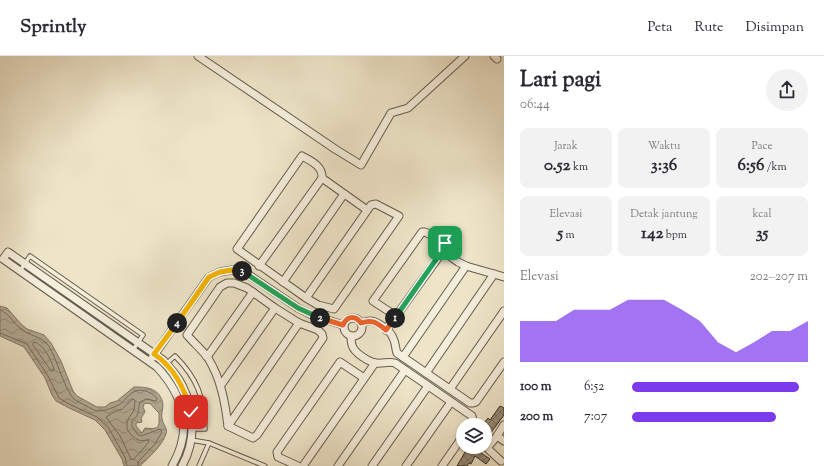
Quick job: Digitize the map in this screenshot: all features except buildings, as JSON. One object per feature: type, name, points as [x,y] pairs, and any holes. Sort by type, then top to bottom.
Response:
[{"type":"street","points":[[198,56],[334,149],[361,165],[391,113],[408,108],[465,56]]},
{"type":"street","points":[[259,266],[322,178],[323,172],[319,167],[302,156],[237,249],[259,266],[306,298],[318,305],[334,309],[398,216],[376,204],[371,205],[306,298]]},
{"type":"street","points":[[322,178],[367,210]]},
{"type":"street","points":[[283,282],[344,194]]},
{"type":"street","points":[[386,330],[396,316],[442,251],[445,243],[426,232],[422,232],[420,234],[373,301],[396,316]]},
{"type":"street","points":[[442,251],[466,266],[504,277]]},
{"type":"street","points":[[172,466],[182,443],[184,428],[183,414],[171,383],[157,367],[149,361],[3,259],[8,252],[154,354],[174,372],[182,385],[187,398],[191,412],[193,429],[185,461],[182,466]]},
{"type":"street","points":[[403,357],[466,266]]},
{"type":"street","points":[[149,361],[209,277],[220,272],[232,270],[243,271],[298,308],[312,315],[343,325]]},
{"type":"street","points":[[426,373],[494,274]]},
{"type":"street","points":[[227,283],[234,283],[241,284],[299,323],[318,330],[322,334],[323,338],[256,436],[253,438],[228,426],[221,385],[214,369],[187,335],[220,287],[227,283]]},
{"type":"street","points":[[263,299],[270,289]]},
{"type":"street","points":[[287,301],[295,291]]},
{"type":"street","points":[[206,357],[253,292]]},
{"type":"street","points":[[221,385],[275,308]]},
{"type":"street","points":[[450,389],[504,311]]},
{"type":"street","points":[[354,317],[361,323],[362,328],[356,335],[351,336],[344,330],[343,325],[349,318],[354,317]]},
{"type":"street","points":[[361,323],[369,321],[375,322],[392,334],[397,353],[470,403],[474,404],[476,402],[504,362]]},
{"type":"street","points":[[228,426],[299,323]]},
{"type":"street","points":[[351,336],[351,344],[354,350],[374,363],[395,363],[472,416],[472,418]]},
{"type":"street","points":[[298,466],[278,457],[277,452],[340,362],[364,378]]},
{"type":"street","points":[[303,466],[374,363]]},
{"type":"street","points":[[338,466],[405,370]]},
{"type":"street","points":[[372,466],[428,386]]},
{"type":"street","points":[[406,466],[451,402]]},
{"type":"street","points":[[500,462],[487,448],[504,425]]},
{"type":"street","points":[[497,436],[504,441]]},
{"type":"street","points":[[442,466],[456,446]]},
{"type":"lane","points":[[20,271],[24,264]]},
{"type":"lane","points":[[133,350],[138,343]]},
{"type":"lane","points":[[166,364],[175,356],[184,364],[202,396],[205,429],[193,429]]},
{"type":"lane","points":[[191,440],[209,443],[265,466]]},
{"type":"lane","points":[[199,466],[209,443]]},
{"type":"water","points":[[0,306],[7,308],[27,329],[44,335],[51,343],[61,361],[73,391],[77,396],[97,407],[105,407],[110,403],[117,401],[134,387],[144,387],[156,392],[163,404],[162,417],[166,434],[162,443],[140,466],[124,466],[122,459],[105,430],[95,420],[56,401],[45,378],[24,347],[0,336]],"holes":[[[144,404],[151,404],[159,413],[159,424],[156,428],[145,428],[142,433],[136,426],[136,423],[142,422],[141,418],[145,412],[143,407]]]},
{"type":"route","points":[[191,412],[182,385],[174,372],[163,360],[154,354],[209,277],[220,272],[232,270],[243,271],[298,308],[312,315],[343,325],[349,318],[354,317],[361,323],[369,321],[375,322],[386,330],[445,247],[445,243]]}]
